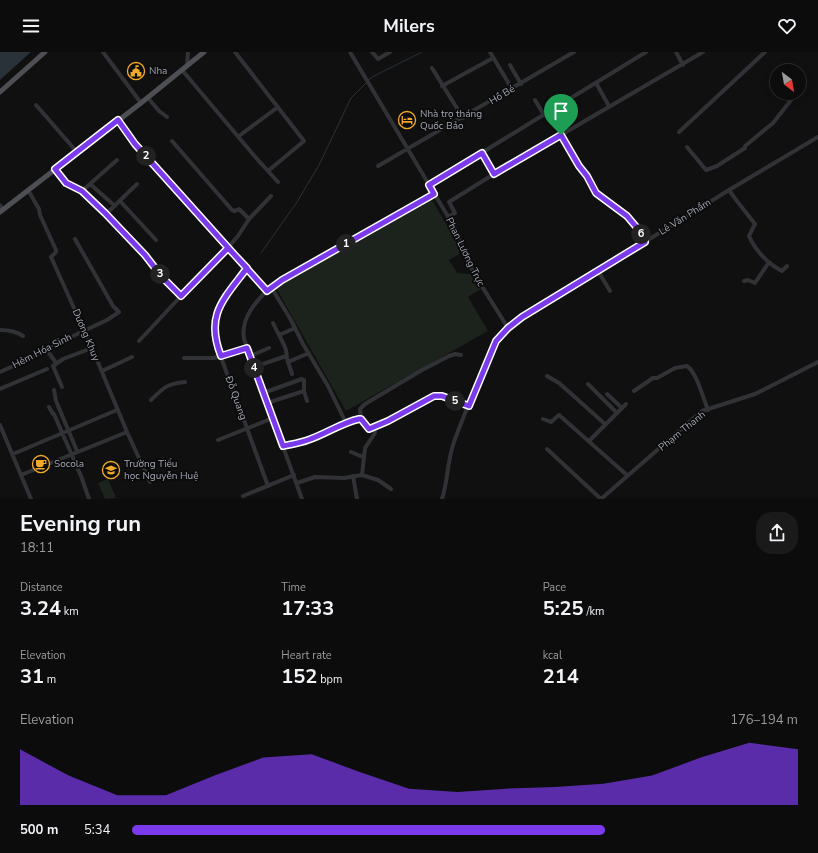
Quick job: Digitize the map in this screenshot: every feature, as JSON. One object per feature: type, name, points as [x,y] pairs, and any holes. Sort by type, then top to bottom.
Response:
[{"type":"main road","points":[[0,92],[45,52]]},
{"type":"main road","points":[[2,211],[148,98],[203,52]]},
{"type":"street","points":[[103,52],[141,103]]},
{"type":"street","points":[[188,52],[184,68],[238,136],[278,182]]},
{"type":"street","points":[[235,52],[304,141],[268,171]]},
{"type":"street","name":"Phan Lương Trực","points":[[350,52],[448,217],[460,239],[473,272],[508,328]]},
{"type":"street","points":[[372,52],[378,59],[390,52]]},
{"type":"street","points":[[490,52],[512,89]]},
{"type":"street","name":"Hồ Bé","points":[[378,166],[403,151],[408,150],[574,52]]},
{"type":"street","points":[[429,185],[646,52]]},
{"type":"street","points":[[676,52],[683,65]]},
{"type":"street","points":[[448,217],[455,213],[449,202],[494,174],[703,52]]},
{"type":"street","points":[[679,132],[765,52]]},
{"type":"street","points":[[442,86],[494,58]]},
{"type":"street","points":[[510,65],[521,84]]},
{"type":"street","points":[[432,68],[463,118]]},
{"type":"street","points":[[596,83],[610,106]]},
{"type":"street","points":[[148,98],[157,109],[167,117]]},
{"type":"street","points":[[535,100],[544,115]]},
{"type":"street","points":[[687,147],[706,170],[716,166],[745,147],[773,123],[791,100]]},
{"type":"street","points":[[36,105],[77,152]]},
{"type":"street","points":[[610,106],[618,107]]},
{"type":"street","points":[[238,136],[278,107]]},
{"type":"street","points":[[118,120],[135,144],[267,291]]},
{"type":"street","points":[[561,135],[596,193],[627,216],[638,229],[645,242]]},
{"type":"street","name":"Lê Văn Phẩm","points":[[442,499],[453,446],[496,341],[508,328],[519,319],[818,137]]},
{"type":"street","points":[[172,141],[232,210],[235,212],[239,209],[249,219]]},
{"type":"street","points":[[482,153],[494,174]]},
{"type":"street","points":[[82,191],[117,160]]},
{"type":"street","points":[[55,169],[66,183],[82,191],[106,214],[181,296]]},
{"type":"street","points":[[90,184],[114,206]]},
{"type":"street","points":[[106,214],[137,184]]},
{"type":"street","name":"Dương Khuy","points":[[28,190],[39,209],[40,215],[52,240],[56,252],[52,255],[52,259],[92,348],[126,432],[150,482]]},
{"type":"street","points":[[729,190],[754,224],[749,233],[749,238],[769,262],[782,271],[787,266]]},
{"type":"street","points":[[302,499],[247,348],[243,335],[244,324],[251,309],[271,287],[434,194]]},
{"type":"street","points":[[139,341],[228,248],[249,219],[271,196]]},
{"type":"street","points":[[120,201],[156,240]]},
{"type":"street","points":[[0,205],[2,211]]},
{"type":"street","name":"Hẻm Hóa Sinh","points":[[0,372],[107,320],[119,312],[113,306],[75,239]]},
{"type":"street","points":[[744,281],[748,280],[755,282],[769,262]]},
{"type":"street","name":"Đỗ Quang","points":[[247,268],[224,299],[217,314],[215,334],[246,428],[268,486]]},
{"type":"street","points":[[598,271],[610,291]]},
{"type":"street","points":[[271,287],[328,386],[346,423]]},
{"type":"street","points":[[273,323],[286,350],[286,356],[292,374]]},
{"type":"street","points":[[279,335],[295,328]]},
{"type":"street","points":[[0,330],[18,332],[23,336]]},
{"type":"street","points":[[62,387],[53,366],[56,363],[92,348]]},
{"type":"street","points":[[184,358],[196,359],[221,356],[247,348]]},
{"type":"street","points":[[250,356],[269,348]]},
{"type":"street","points":[[47,350],[56,363]]},
{"type":"street","points":[[288,362],[309,353]]},
{"type":"street","points":[[461,355],[455,354],[449,356],[415,374],[365,404],[360,409],[361,419],[367,428],[374,426],[388,421],[434,396],[442,396],[469,406]]},
{"type":"street","points":[[254,368],[286,356]]},
{"type":"street","points":[[102,372],[132,357]]},
{"type":"street","name":"Phạm Thanh","points":[[601,499],[702,412],[755,394],[818,362]]},
{"type":"street","points":[[634,391],[653,378],[657,378],[675,368],[687,366],[690,368],[696,379],[708,410]]},
{"type":"street","points":[[0,389],[47,369]]},
{"type":"street","points":[[547,376],[562,385],[605,424]]},
{"type":"street","points":[[264,393],[302,379],[307,401]]},
{"type":"street","points":[[151,400],[162,389],[171,384],[185,382]]},
{"type":"street","points":[[588,384],[617,413]]},
{"type":"street","points":[[54,390],[56,401],[77,451]]},
{"type":"street","points":[[267,403],[304,391]]},
{"type":"street","points":[[588,441],[624,406],[607,394]]},
{"type":"street","points":[[50,407],[89,499]]},
{"type":"street","points":[[13,454],[117,410]]},
{"type":"street","points":[[543,419],[551,422],[559,415],[628,476]]},
{"type":"street","points":[[218,440],[273,418]]},
{"type":"street","points":[[283,446],[310,440],[346,423],[361,419]]},
{"type":"street","points":[[0,425],[31,499]]},
{"type":"street","points":[[362,474],[365,448],[375,434],[374,426]]},
{"type":"street","points":[[21,476],[77,451],[126,432]]},
{"type":"street","points":[[547,449],[601,499]]},
{"type":"street","points":[[351,452],[363,457]]},
{"type":"street","points":[[296,483],[315,477],[341,478],[362,474],[378,480],[391,489]]},
{"type":"street","points":[[243,496],[294,475]]},
{"type":"street","points":[[353,476],[357,499]]},
{"type":"shaded area","points":[[0,52],[31,52],[0,80]]},
{"type":"shaded area","points":[[432,200],[459,246],[459,254],[449,260],[457,273],[470,274],[481,289],[468,297],[488,331],[346,411],[276,288]]},
{"type":"shaded area","points":[[108,479],[116,498],[105,499],[98,483]]},
{"type":"waterway","points":[[369,80],[372,77],[422,52]]},
{"type":"waterway","points":[[261,253],[297,202],[319,165],[351,98],[367,82]]},
{"type":"place","name":"Nha","points":[[136,71]]},
{"type":"place","name":"Nhà trọ tháng Quốc Bảo","points":[[407,120]]},
{"type":"place","name":"Socola","points":[[41,464]]},
{"type":"place","name":"Trường Tiểu học Nguyễn Huệ","points":[[111,470]]},
{"type":"route","points":[[561,135],[494,174],[482,153],[429,185],[434,194],[282,280],[267,291],[228,248],[216,235],[135,144],[118,120],[55,169],[66,183],[82,191],[105,213],[181,296],[228,248],[247,268],[230,291],[220,306],[215,320],[216,342],[221,356],[247,348],[283,446],[310,440],[339,426],[359,419],[361,419],[369,429],[388,421],[434,396],[442,396],[469,406],[496,341],[501,334],[522,317],[645,242],[638,229],[627,216],[596,193],[561,135]]}]
